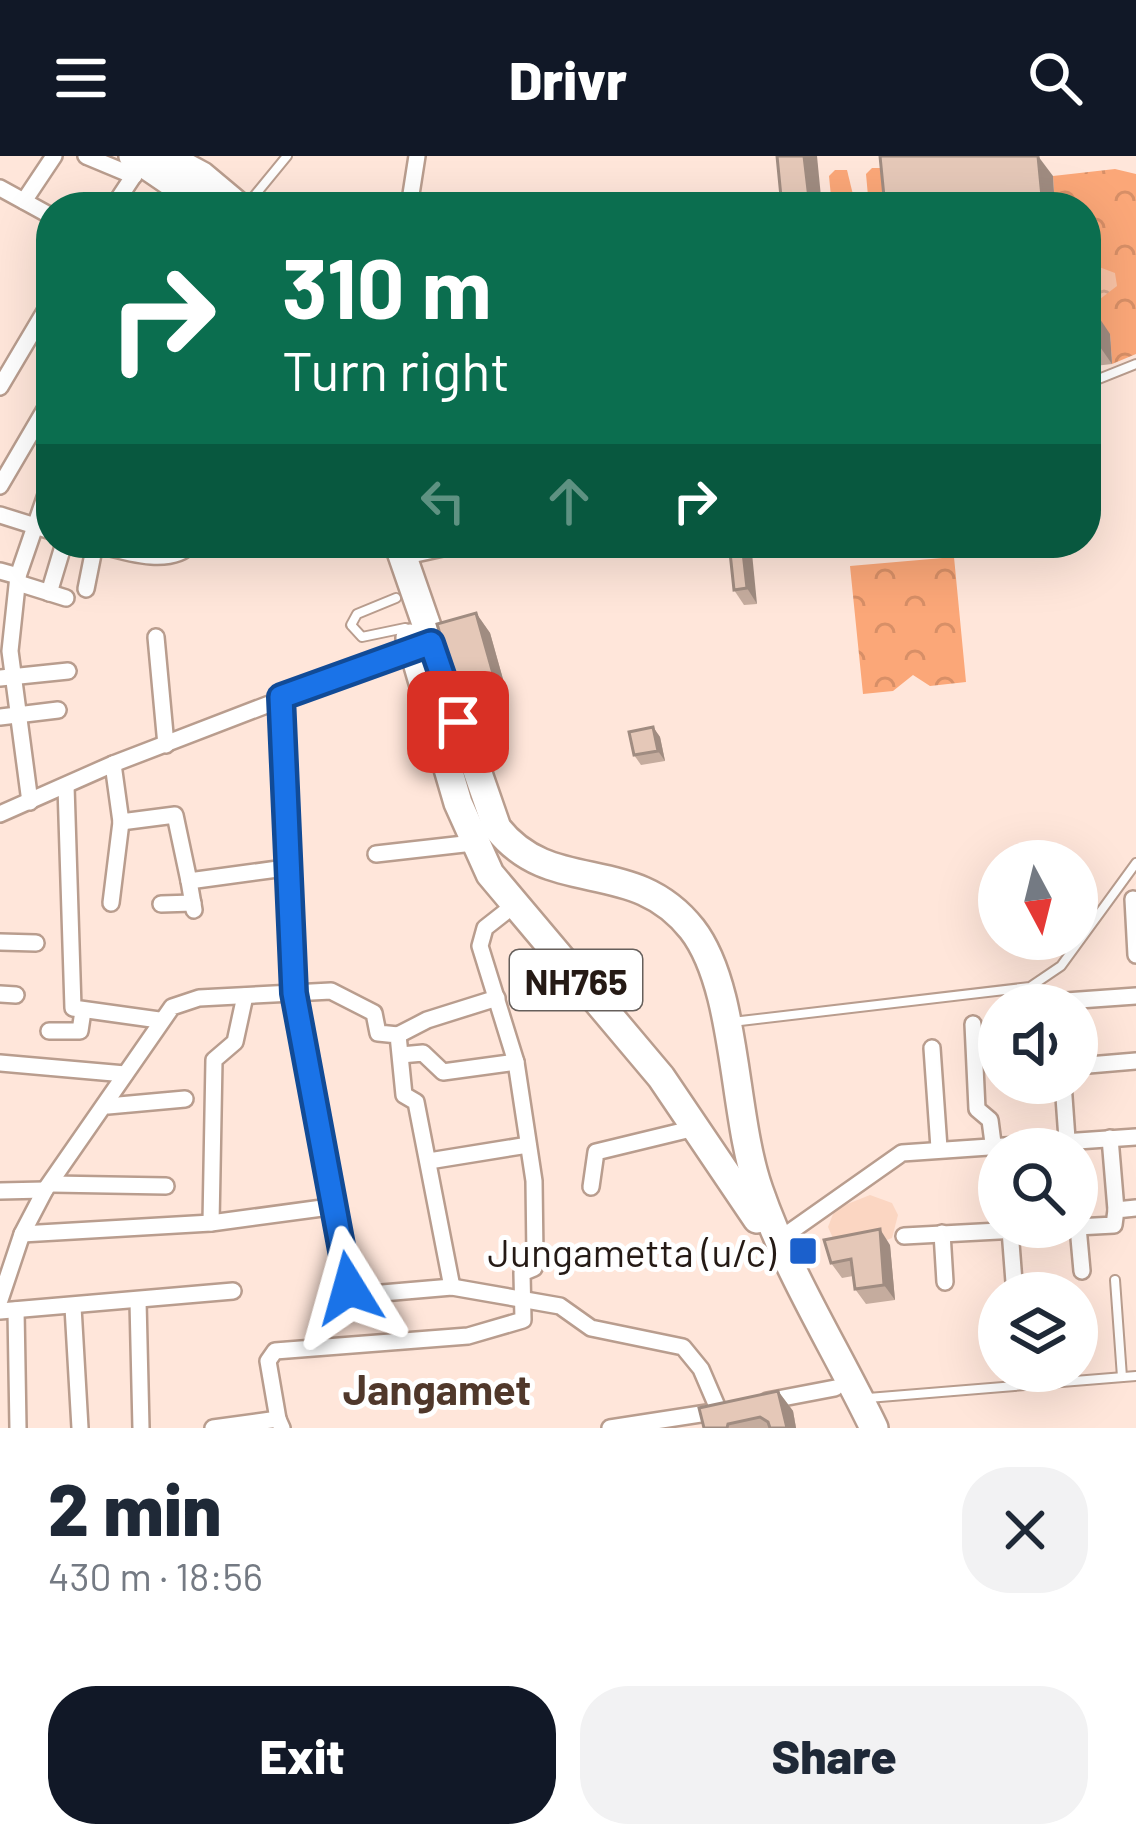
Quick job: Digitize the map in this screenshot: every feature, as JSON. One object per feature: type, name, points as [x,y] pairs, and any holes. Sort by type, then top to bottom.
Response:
[{"type":"highway","points":[[143,163],[183,192]]},
{"type":"highway","points":[[143,163],[202,176],[223,192]]},
{"type":"highway","name":"NH765","points":[[394,558],[396,598],[424,640],[472,843],[513,906],[661,1077],[745,1196],[847,1393],[874,1428]]},
{"type":"highway","name":"NH765","points":[[396,558],[497,828],[534,861],[621,880],[670,902],[713,957],[738,1112],[759,1190],[847,1393],[855,1428]]},
{"type":"highway","points":[[695,1128],[738,1112]]},
{"type":"street","points":[[24,201],[54,156]]},
{"type":"street","points":[[86,156],[143,163],[123,192]]},
{"type":"street","points":[[411,192],[417,156]]},
{"type":"street","points":[[0,188],[36,208]]},
{"type":"street","points":[[0,387],[36,328]]},
{"type":"street","points":[[0,485],[36,424]]},
{"type":"street","points":[[0,515],[36,526]]},
{"type":"street","points":[[30,802],[5,650],[18,579],[36,544]]},
{"type":"street","points":[[0,571],[58,595],[62,558]]},
{"type":"street","points":[[86,590],[91,558]]},
{"type":"street","points":[[157,638],[166,745]]},
{"type":"street","points":[[0,814],[112,764],[424,640]]},
{"type":"street","points":[[6,678],[68,671]]},
{"type":"street","points":[[281,697],[294,993],[337,1206],[346,1283],[352,1293],[452,1287],[560,1306],[591,1328],[625,1331],[683,1347],[701,1369],[718,1411]]},
{"type":"street","points":[[0,717],[58,710]]},
{"type":"street","points":[[111,903],[121,822],[112,764]]},
{"type":"street","points":[[66,786],[73,1008],[159,1020]]},
{"type":"street","points":[[121,822],[176,815],[194,906],[161,904]]},
{"type":"street","points":[[376,854],[472,843]]},
{"type":"street","points":[[189,881],[285,868]]},
{"type":"street","points":[[1132,899],[1136,955]]},
{"type":"street","points":[[213,1428],[280,1424],[268,1361],[275,1351],[468,1336],[523,1320],[522,1273],[534,1268],[536,1257],[528,1145],[516,1062],[480,946],[482,934],[513,906]]},
{"type":"street","points":[[0,942],[36,943]]},
{"type":"street","points":[[0,1300],[22,1234],[49,1186],[108,1106],[159,1020],[181,1003],[332,991],[374,1013],[378,1033],[398,1035],[427,1020],[497,998]]},
{"type":"street","points":[[1098,999],[1136,995]]},
{"type":"street","points":[[211,1223],[214,1060],[235,1042],[245,996]]},
{"type":"street","points":[[49,1031],[80,1031],[83,1011]]},
{"type":"street","points":[[973,1024],[977,1108],[990,1120],[991,1128]]},
{"type":"street","points":[[398,1035],[404,1095],[416,1102],[452,1287]]},
{"type":"street","points":[[932,1048],[939,1148]]},
{"type":"street","points":[[401,1055],[423,1053],[443,1072],[516,1062]]},
{"type":"street","points":[[1098,1064],[1136,1061]]},
{"type":"street","points":[[0,1063],[125,1074]]},
{"type":"street","points":[[108,1106],[185,1099]]},
{"type":"street","points":[[591,1187],[596,1152],[695,1128]]},
{"type":"street","points":[[1098,1138],[1136,1137]]},
{"type":"street","points":[[1098,1226],[1114,1225],[1110,1138]]},
{"type":"street","points":[[780,1239],[902,1154],[978,1144]]},
{"type":"street","points":[[429,1161],[528,1145]]},
{"type":"street","points":[[0,1191],[166,1186]]},
{"type":"street","points":[[22,1234],[211,1223],[337,1206]]},
{"type":"street","points":[[1116,1210],[1136,1208]]},
{"type":"street","points":[[904,1236],[978,1231]]},
{"type":"street","points":[[942,1233],[945,1282]]},
{"type":"street","points":[[1079,1248],[1082,1271]]},
{"type":"street","points":[[18,1428],[8,1310],[233,1291]]},
{"type":"street","points":[[138,1301],[142,1428]]},
{"type":"street","points":[[73,1306],[80,1428]]},
{"type":"street","points":[[610,1428],[694,1422],[718,1411],[847,1393]]},
{"type":"lane","points":[[255,192],[287,156]]},
{"type":"lane","points":[[1101,378],[1136,364]]},
{"type":"lane","points":[[396,598],[357,614],[351,625],[362,637],[424,640]]},
{"type":"lane","points":[[724,1022],[1030,987],[1061,966],[1136,863]]},
{"type":"lane","points":[[1115,1280],[1122,1377]]},
{"type":"lane","points":[[847,1393],[1136,1376]]},
{"type":"shaded area","points":[[870,1195],[892,1203],[898,1215],[892,1238],[854,1253],[836,1245],[828,1227],[835,1209]]},
{"type":"green space","points":[[872,168],[884,168],[890,192],[868,192],[866,174]]},
{"type":"green space","points":[[1115,169],[1136,174],[1136,354],[1112,364],[1110,334],[1101,334],[1101,192],[1054,192],[1053,176]]},
{"type":"green space","points":[[835,170],[847,170],[852,192],[831,192],[829,176]]},
{"type":"green space","points":[[954,558],[966,682],[930,686],[913,675],[893,691],[863,694],[850,566]]},
{"type":"water","points":[[1101,268],[1115,273],[1117,286],[1101,298]]},
{"type":"building","points":[[777,156],[804,156],[808,192],[781,192]]},
{"type":"building","points":[[880,156],[1038,156],[1042,192],[884,192]]},
{"type":"building","points":[[731,558],[744,558],[747,588],[734,590]]},
{"type":"building","points":[[476,613],[494,677],[456,688],[437,624]]},
{"type":"building","points":[[653,727],[658,751],[634,755],[629,732]]},
{"type":"building","points":[[880,1229],[884,1285],[855,1289],[851,1259],[831,1263],[824,1240]]},
{"type":"building","points":[[778,1391],[787,1428],[770,1428],[760,1417],[727,1428],[704,1428],[699,1408]]},
{"type":"place","name":"Jungametta (u/c)","points":[[803,1251]]},
{"type":"district","name":"Jangamet","points":[[437,1388]]},
{"type":"route","points":[[349,1288],[294,993],[281,697],[431,643],[458,722]]}]
